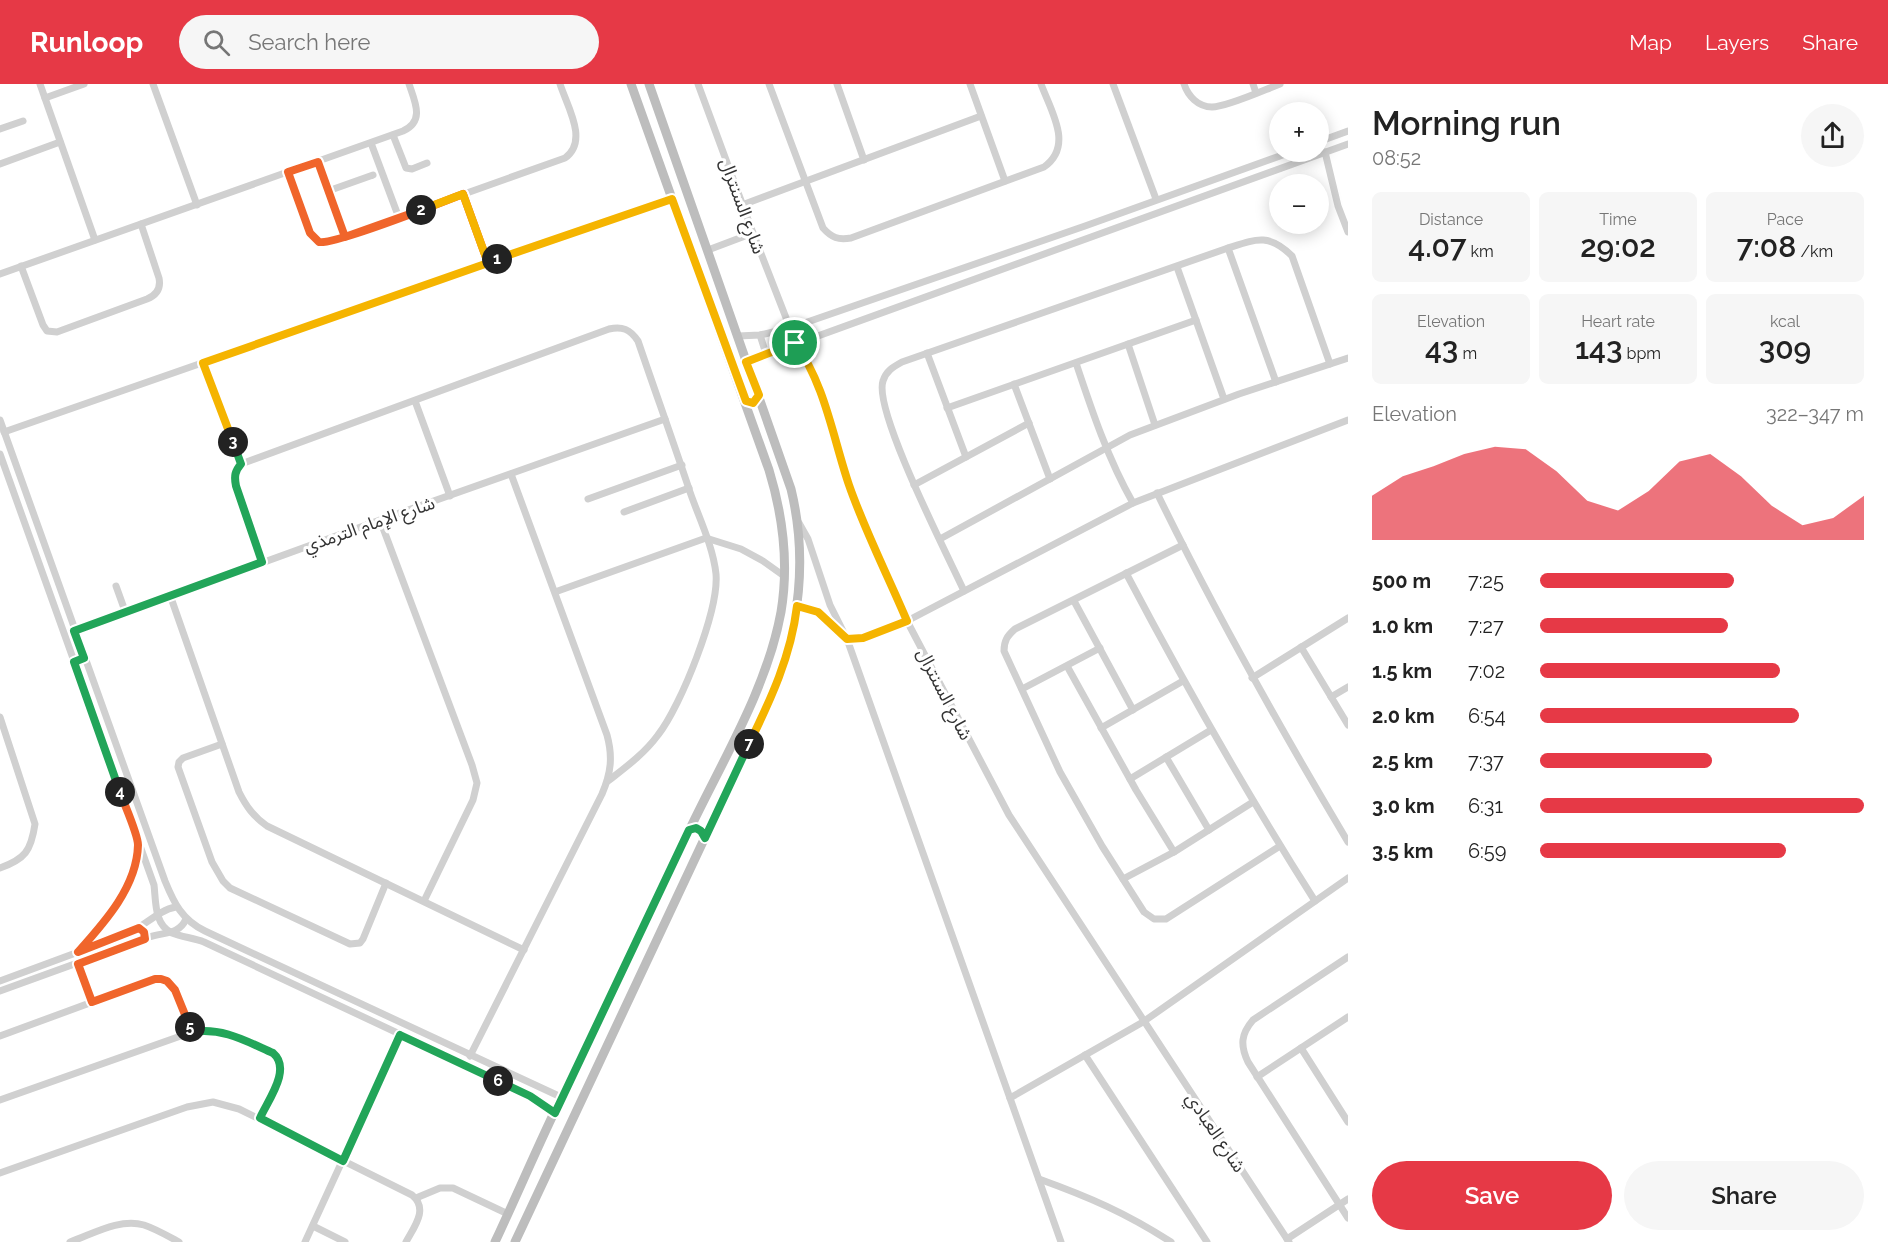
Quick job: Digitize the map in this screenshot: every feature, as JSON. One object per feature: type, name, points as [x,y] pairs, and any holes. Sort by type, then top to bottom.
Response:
[{"type":"street","points":[[40,84],[95,240]]},
{"type":"street","points":[[45,98],[84,84]]},
{"type":"street","points":[[153,84],[196,204]]},
{"type":"street","points":[[0,274],[409,128],[416,118],[417,107],[409,84]]},
{"type":"street","points":[[288,172],[312,237],[323,243],[345,237],[565,158],[577,143],[577,137],[560,84]]},
{"type":"street","points":[[495,1242],[561,1097],[741,723],[770,656],[781,611],[784,542],[776,493],[631,84]]},
{"type":"street","points":[[515,1242],[777,684],[795,627],[801,568],[798,523],[791,489],[649,84]]},
{"type":"street","name":"شارع السنترال","points":[[698,84],[790,328]]},
{"type":"street","points":[[769,84],[823,228],[830,236],[840,239],[861,234],[1044,167],[1053,161],[1059,151],[1060,140],[1041,84]]},
{"type":"street","points":[[837,84],[864,160]]},
{"type":"street","points":[[970,84],[1005,181]]},
{"type":"street","points":[[1113,84],[1156,200]]},
{"type":"street","points":[[1184,84],[1186,91],[1197,103],[1211,107],[1280,84]]},
{"type":"street","points":[[1253,84],[1256,93]]},
{"type":"street","points":[[742,205],[981,116]]},
{"type":"street","points":[[0,129],[23,121]]},
{"type":"street","points":[[1329,138],[1348,131]]},
{"type":"street","points":[[393,135],[406,168],[412,169],[427,163]]},
{"type":"street","points":[[0,164],[60,142]]},
{"type":"street","points":[[371,143],[399,218]]},
{"type":"street","points":[[1329,151],[1348,144]]},
{"type":"street","points":[[738,336],[760,335],[790,328],[1269,160]]},
{"type":"street","points":[[318,162],[345,237]]},
{"type":"street","points":[[746,362],[1297,162]]},
{"type":"street","points":[[1327,162],[1338,206],[1348,232]]},
{"type":"street","points":[[328,191],[373,175]]},
{"type":"street","points":[[463,194],[488,263]]},
{"type":"street","points":[[4,432],[672,199]]},
{"type":"street","points":[[1338,206],[1348,202]]},
{"type":"street","points":[[21,266],[43,326],[50,332],[57,332],[147,299],[156,293],[160,283],[159,278],[141,224]]},
{"type":"street","points":[[708,250],[753,233]]},
{"type":"street","points":[[964,591],[915,485],[890,422],[882,395],[883,381],[890,368],[1228,248],[1263,239],[1279,243],[1292,256],[1330,364]]},
{"type":"street","points":[[1228,248],[1276,382]]},
{"type":"street","points":[[1177,267],[1224,399]]},
{"type":"street","points":[[947,408],[1196,320]]},
{"type":"street","points":[[262,562],[234,478],[241,464],[617,327],[626,329],[638,341],[682,465],[716,573],[716,592],[712,610],[670,718],[648,747],[608,781]]},
{"type":"street","points":[[760,335],[766,354]]},
{"type":"street","name":"شارع السنترال","points":[[795,343],[809,363],[850,487],[907,621],[1009,815],[1143,1022]]},
{"type":"street","points":[[1128,344],[1155,425]]},
{"type":"street","points":[[927,353],[966,457]]},
{"type":"street","points":[[940,539],[1130,435],[1224,399],[1348,358]]},
{"type":"street","points":[[203,363],[241,464]]},
{"type":"street","points":[[1076,363],[1119,480],[1133,503]]},
{"type":"street","points":[[1014,384],[1050,478]]},
{"type":"street","points":[[743,397],[746,401],[753,403],[759,395]]},
{"type":"street","points":[[415,401],[450,496]]},
{"type":"street","points":[[754,428],[756,421],[761,418],[770,425]]},
{"type":"street","name":"شارع الإمام الترمذي","points":[[74,631],[665,419]]},
{"type":"street","points":[[0,420],[74,631],[176,907],[186,919],[205,931],[561,1097]]},
{"type":"street","points":[[797,606],[818,612],[847,639],[863,638],[907,621],[1157,492],[1348,420]]},
{"type":"street","points":[[915,485],[1029,423]]},
{"type":"street","points":[[0,454],[154,885],[158,916],[162,925],[171,933]]},
{"type":"street","points":[[588,499],[682,465]]},
{"type":"street","points":[[8,476],[18,472]]},
{"type":"street","points":[[470,1056],[608,781],[611,751],[511,474]]},
{"type":"street","points":[[624,512],[689,488]]},
{"type":"street","points":[[1157,492],[1252,678],[1348,842]]},
{"type":"street","points":[[380,520],[477,783],[473,800],[424,901]]},
{"type":"street","points":[[798,523],[808,539],[830,605],[847,639],[1061,1242]]},
{"type":"street","points":[[555,592],[706,538],[741,549],[784,576]]},
{"type":"street","points":[[1183,545],[1015,629],[1008,635],[1004,643],[1004,651],[1060,772],[1102,846],[1144,912],[1154,919],[1166,919],[1280,846]]},
{"type":"street","points":[[1126,573],[1211,730],[1315,901]]},
{"type":"street","points":[[116,586],[125,612]]},
{"type":"street","points":[[170,596],[239,792],[248,810],[257,819],[267,826],[524,950]]},
{"type":"street","points":[[54,604],[64,601]]},
{"type":"street","points":[[1074,601],[1133,710]]},
{"type":"street","points":[[1252,678],[1348,618]]},
{"type":"street","points":[[1301,647],[1348,725]]},
{"type":"street","points":[[1022,689],[1100,648]]},
{"type":"street","points":[[74,662],[84,658]]},
{"type":"street","points":[[1067,666],[1174,852]]},
{"type":"street","points":[[1101,728],[1183,681]]},
{"type":"street","points":[[1331,697],[1348,687]]},
{"type":"street","points":[[0,717],[35,824],[33,841],[27,852],[17,862],[0,868]]},
{"type":"street","points":[[1130,779],[1211,730]]},
{"type":"street","points":[[222,744],[183,758],[177,767],[212,862],[230,888],[355,945],[363,939],[386,883]]},
{"type":"street","points":[[1166,757],[1209,830]]},
{"type":"street","points":[[1123,879],[1174,852],[1253,802]]},
{"type":"street","points":[[703,803],[703,812],[713,816],[717,813]]},
{"type":"street","points":[[689,830],[699,829],[705,838]]},
{"type":"street","points":[[78,952],[107,919],[119,900],[132,872],[138,843]]},
{"type":"street","points":[[1010,1098],[1143,1022],[1348,878]]},
{"type":"street","points":[[154,885],[165,881]]},
{"type":"street","points":[[0,981],[139,928],[166,910],[176,907]]},
{"type":"street","points":[[171,933],[181,928],[186,919]]},
{"type":"street","points":[[139,928],[144,932],[145,939]]},
{"type":"street","points":[[200,940],[199,934],[205,931]]},
{"type":"street","points":[[0,991],[160,933],[171,933],[200,940],[525,1093],[555,1113]]},
{"type":"street","points":[[1348,957],[1253,1020],[1245,1029],[1242,1040],[1243,1051],[1257,1077],[1348,1218]]},
{"type":"street","points":[[78,964],[92,1002]]},
{"type":"street","points":[[13,976],[17,986]]},
{"type":"street","points":[[0,1036],[155,979],[167,981],[175,990],[192,1032]]},
{"type":"street","points":[[347,1010],[352,1007],[352,1001]]},
{"type":"street","points":[[358,1016],[358,1009],[362,1006]]},
{"type":"street","points":[[1257,1077],[1348,1017]]},
{"type":"street","name":"شارع العبادي","points":[[1143,1022],[1288,1240]]},
{"type":"street","points":[[0,1101],[114,1058],[192,1032],[218,1031],[273,1053],[281,1062],[281,1073],[260,1118]]},
{"type":"street","points":[[305,1242],[400,1035]]},
{"type":"street","points":[[433,1051],[437,1040]]},
{"type":"street","points":[[1301,1048],[1348,1122]]},
{"type":"street","points":[[1085,1055],[1207,1242]]},
{"type":"street","points":[[525,1093],[530,1083]]},
{"type":"street","points":[[0,1173],[200,1103],[226,1104],[260,1118],[416,1198],[420,1213],[406,1242]]},
{"type":"street","points":[[1039,1179],[1088,1196],[1135,1219],[1170,1242]]},
{"type":"street","points":[[416,1198],[440,1188],[453,1188],[508,1214]]},
{"type":"street","points":[[1288,1240],[1348,1199]]},
{"type":"street","points":[[70,1242],[123,1223],[135,1223],[179,1242]]},
{"type":"street","points":[[313,1226],[345,1242]]},
{"type":"route","points":[[795,343],[746,362],[759,395],[753,403],[746,401],[672,199],[488,263],[463,194],[399,218],[328,243],[323,243],[315,240],[310,233],[288,172],[318,162],[345,237],[463,194],[488,263],[203,363],[241,464],[234,478],[262,562],[74,631],[84,658],[74,662],[138,843],[132,872],[119,900],[107,919],[78,952],[139,928],[145,934],[145,939],[78,964],[92,1002],[155,979],[172,984],[192,1032],[218,1031],[278,1057],[281,1062],[281,1073],[260,1118],[343,1161],[400,1035],[525,1093],[555,1113],[689,830],[699,829],[705,838],[777,684],[795,627],[797,606],[818,612],[847,639],[863,638],[907,621],[850,487],[809,363],[795,343]]}]
